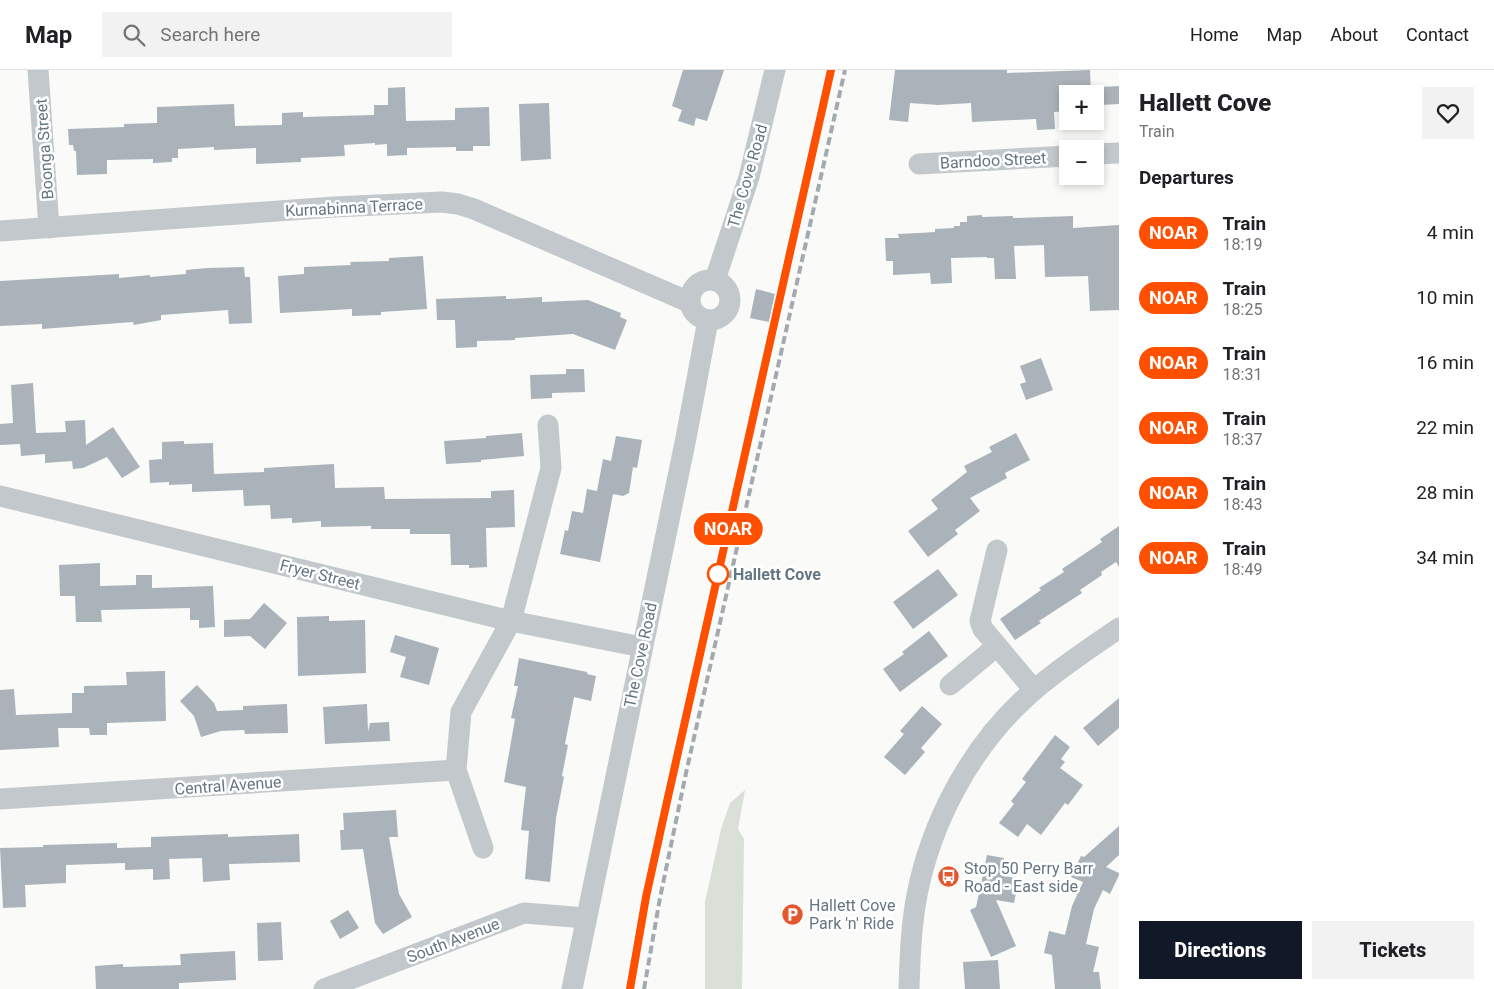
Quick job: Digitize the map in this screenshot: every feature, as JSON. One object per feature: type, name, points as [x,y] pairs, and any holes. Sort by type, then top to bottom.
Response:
[{"type":"street","name":"Boonga Street","points":[[38,70],[49,228]]},
{"type":"street","name":"The Cove Road","points":[[715,280],[749,177],[775,70]]},
{"type":"street","points":[[1104,154],[1119,153]]},
{"type":"street","name":"Barndoo Street","points":[[919,164],[1059,156]]},
{"type":"street","name":"Kurnabinna Terrace","points":[[0,231],[334,207],[442,202],[474,209],[689,302]]},
{"type":"street","points":[[708,279],[715,280],[726,287],[730,300],[726,312],[721,317],[708,320],[701,319],[691,309],[689,302],[692,289],[696,284],[708,279]]},
{"type":"street","name":"The Cove Road","points":[[572,989],[708,320]]},
{"type":"street","points":[[483,848],[456,770],[461,712],[511,621],[551,468],[548,425]]},
{"type":"street","name":"Fryer Street","points":[[0,496],[511,621],[642,647]]},
{"type":"street","points":[[997,550],[980,620],[983,629],[1034,690]]},
{"type":"street","points":[[909,989],[913,923],[917,894],[935,834],[962,777],[1001,724],[1034,690],[1056,672],[1119,628]]},
{"type":"street","points":[[950,685],[997,646]]},
{"type":"street","name":"Central Avenue","points":[[0,800],[456,770]]},
{"type":"street","name":"South Avenue","points":[[324,989],[524,912],[586,918]]},
{"type":"shaded area","points":[[745,790],[738,829],[744,839],[742,989],[705,989],[705,902],[721,829],[730,803]]},
{"type":"building","points":[[683,70],[724,70],[707,121],[696,118],[694,126],[678,121],[682,110],[672,106]]},
{"type":"building","points":[[895,70],[1007,70],[1007,73],[1090,70],[1091,85],[1059,85],[1059,112],[1054,112],[1055,129],[1037,130],[1036,119],[972,122],[971,103],[938,105],[910,103],[908,122],[889,120]]},
{"type":"building","points":[[1119,86],[1119,104],[1104,105],[1104,87]]},
{"type":"building","points":[[405,87],[406,121],[455,120],[455,108],[489,107],[490,146],[473,146],[473,151],[456,151],[456,147],[407,148],[407,155],[387,156],[387,144],[344,145],[345,156],[301,158],[301,162],[256,164],[256,148],[214,150],[214,147],[178,149],[178,158],[172,158],[172,162],[153,163],[153,159],[107,160],[107,174],[77,175],[76,151],[74,151],[73,145],[69,145],[68,129],[124,127],[124,124],[157,123],[157,107],[234,104],[235,126],[282,125],[282,113],[303,112],[303,117],[374,115],[374,105],[388,105],[388,88]]},
{"type":"building","points":[[549,103],[551,159],[521,161],[519,104]]},
{"type":"building","points":[[982,215],[982,217],[1013,216],[1013,218],[1073,216],[1073,228],[1119,225],[1119,310],[1090,311],[1088,276],[1045,277],[1044,245],[1014,246],[1016,279],[995,279],[994,258],[987,257],[951,258],[952,283],[931,284],[930,273],[893,275],[893,261],[886,261],[885,238],[899,238],[898,234],[935,232],[935,229],[954,228],[954,226],[960,226],[960,222],[967,222],[967,216]]},
{"type":"building","points":[[423,256],[427,309],[381,312],[381,315],[352,316],[352,309],[280,313],[278,276],[304,274],[304,267],[351,265],[350,262],[389,261],[389,258]]},
{"type":"building","points":[[244,267],[245,277],[250,277],[252,323],[229,324],[228,310],[161,315],[161,320],[134,325],[133,322],[42,329],[42,324],[0,326],[0,281],[119,274],[119,278],[150,275],[150,277],[186,274],[186,270]]},
{"type":"building","points":[[756,289],[775,294],[769,322],[750,318]]},
{"type":"building","points":[[506,296],[506,299],[542,297],[542,302],[588,300],[621,313],[620,317],[627,320],[615,350],[573,334],[515,338],[515,340],[477,341],[477,347],[456,348],[455,320],[437,320],[436,299]]},
{"type":"building","points":[[1041,358],[1053,390],[1026,400],[1020,384],[1026,382],[1020,366]]},
{"type":"building","points":[[566,369],[584,369],[585,392],[552,393],[552,398],[531,399],[530,375],[566,374]]},
{"type":"building","points":[[33,383],[36,433],[66,432],[65,421],[85,420],[86,445],[113,427],[140,467],[122,478],[107,457],[83,468],[73,469],[72,461],[45,463],[45,454],[21,456],[20,444],[0,445],[0,424],[13,423],[11,385]]},
{"type":"building","points":[[522,433],[524,456],[481,460],[481,462],[446,464],[444,441]]},
{"type":"building","points":[[1016,433],[1030,460],[1005,473],[1007,478],[970,498],[980,511],[955,530],[958,534],[928,557],[908,531],[938,509],[931,500],[967,472],[964,466],[992,452],[989,447]]},
{"type":"building","points":[[616,436],[642,440],[637,468],[633,467],[629,493],[623,496],[613,494],[600,562],[560,554],[565,530],[568,531],[572,511],[583,513],[587,489],[597,491],[603,459],[611,461]]},
{"type":"building","points":[[184,441],[184,444],[213,443],[214,474],[264,472],[264,468],[334,464],[335,488],[384,487],[385,499],[491,498],[491,491],[514,490],[515,527],[486,528],[487,567],[469,568],[469,565],[451,565],[450,534],[410,534],[410,529],[371,529],[371,526],[321,527],[321,521],[292,523],[292,518],[271,519],[270,505],[244,506],[243,490],[192,492],[192,484],[169,485],[169,482],[150,483],[149,460],[162,459],[162,442]]},
{"type":"building","points":[[1119,526],[1119,567],[1116,562],[1101,572],[1102,575],[1080,590],[1082,593],[1039,621],[1041,623],[1015,640],[1000,619],[1041,590],[1039,588],[1064,572],[1062,569],[1102,542],[1100,539]]},
{"type":"building","points":[[100,563],[100,586],[136,585],[136,575],[152,575],[152,588],[213,586],[215,627],[199,628],[199,620],[190,620],[190,608],[101,610],[102,622],[76,622],[75,596],[60,596],[59,565]]},
{"type":"building","points":[[938,569],[958,595],[913,629],[893,602]]},
{"type":"building","points":[[264,603],[287,623],[265,649],[250,636],[224,637],[224,620],[250,619]]},
{"type":"building","points":[[329,616],[329,621],[365,620],[366,673],[298,676],[297,617]]},
{"type":"building","points":[[929,631],[948,656],[900,692],[883,669],[904,654],[902,652]]},
{"type":"building","points":[[395,635],[439,648],[429,685],[400,677],[406,657],[390,652]]},
{"type":"building","points":[[519,658],[587,672],[587,674],[596,676],[591,701],[574,697],[565,744],[568,745],[556,818],[550,882],[525,879],[529,831],[521,830],[526,787],[504,782],[515,719],[511,718],[518,686],[514,686]]},
{"type":"building","points":[[165,671],[166,721],[107,723],[107,735],[90,735],[89,728],[58,728],[59,747],[0,750],[0,690],[14,689],[16,715],[72,713],[72,693],[84,693],[84,686],[127,685],[126,672]]},
{"type":"building","points":[[197,685],[214,703],[217,711],[243,710],[243,706],[287,704],[288,733],[245,734],[244,730],[221,731],[201,737],[194,716],[180,701]]},
{"type":"building","points":[[1119,698],[1119,728],[1098,746],[1083,728]]},
{"type":"building","points":[[367,704],[368,732],[370,723],[389,722],[390,741],[325,744],[323,707]]},
{"type":"building","points":[[922,706],[942,724],[921,748],[925,752],[905,775],[884,757],[904,734],[900,731]]},
{"type":"building","points":[[1055,735],[1070,747],[1061,759],[1065,762],[1060,768],[1083,785],[1068,805],[1065,803],[1041,835],[1027,824],[1018,837],[999,823],[1014,804],[1011,801],[1026,782],[1022,779]]},
{"type":"building","points":[[396,810],[398,837],[389,837],[399,894],[412,917],[383,934],[375,923],[363,849],[341,850],[340,830],[344,830],[343,813]]},
{"type":"building","points":[[1119,826],[1119,855],[1106,867],[1119,873],[1119,875],[1110,894],[1103,890],[1094,909],[1086,944],[1099,947],[1093,972],[1099,972],[1101,989],[1055,989],[1052,955],[1044,953],[1049,931],[1065,935],[1072,906],[1083,882],[1071,877],[1081,856],[1084,857]]},
{"type":"building","points":[[228,834],[228,837],[299,834],[300,862],[229,864],[230,880],[203,882],[202,858],[169,859],[170,879],[153,880],[153,869],[125,870],[125,863],[66,865],[66,883],[25,885],[26,907],[3,908],[0,848],[117,843],[117,848],[151,847],[151,837]]},
{"type":"building","points":[[987,855],[1004,858],[1000,875],[1015,878],[1013,887],[1017,888],[1014,903],[996,900],[1016,946],[991,957],[970,910],[976,907]]},
{"type":"building","points":[[348,910],[359,928],[340,939],[330,921]]},
{"type":"building","points":[[281,922],[283,960],[258,961],[257,923]]},
{"type":"building","points":[[235,951],[236,980],[179,983],[179,989],[96,989],[95,966],[123,964],[123,967],[181,965],[180,954]]},
{"type":"building","points":[[998,960],[1000,989],[965,989],[963,962]]},
{"type":"railway","points":[[630,989],[646,897],[831,70]]},
{"type":"railway","points":[[644,989],[660,898],[686,773],[845,70]]},
{"type":"train","name":"NOAR","points":[[630,989],[646,897],[831,70]]},
{"type":"place","name":"Hallett Cove","points":[[718,574]]},
{"type":"place","name":"Stop 50 Perry Barr Road - East side","points":[[948,877]]},
{"type":"place","name":"Hallett Cove Park 'n' Ride","points":[[793,914]]}]
